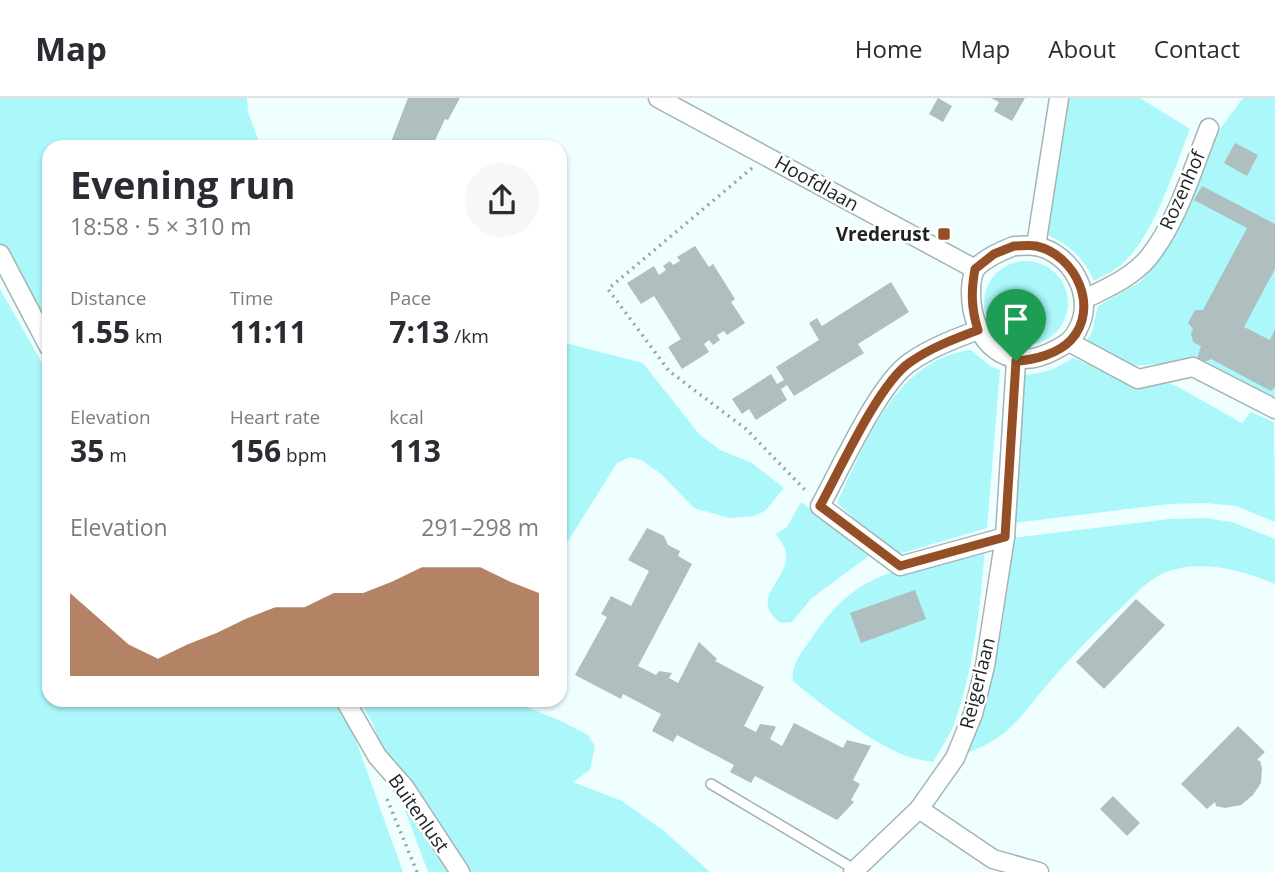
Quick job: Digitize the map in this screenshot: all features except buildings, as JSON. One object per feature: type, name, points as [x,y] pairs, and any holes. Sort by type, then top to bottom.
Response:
[{"type":"street","name":"Hoofdlaan","points":[[658,98],[975,269]]},
{"type":"street","points":[[1035,246],[1059,98]]},
{"type":"street","name":"Rozenhof","points":[[1085,299],[1118,283],[1148,258],[1173,219],[1209,128]]},
{"type":"street","points":[[1014,246],[1035,246],[1058,255],[1068,265],[1085,299],[1080,327],[1069,342],[1047,355],[1016,361],[992,348],[978,330],[972,310],[971,289],[975,269],[994,254],[1014,246]]},
{"type":"street","points":[[0,254],[42,334]]},
{"type":"street","points":[[978,330],[942,344],[907,365],[872,411],[820,506],[900,566],[1005,537],[1016,361]]},
{"type":"street","points":[[1069,342],[1138,379],[1193,367],[1275,409]]},
{"type":"street","name":"Reigerlaan","points":[[854,871],[919,809],[955,758],[973,714],[985,666],[1005,537]]},
{"type":"street","name":"Buitenlust","points":[[349,707],[377,756],[405,788],[460,872]]},
{"type":"street","points":[[919,809],[996,865],[1039,872]]},
{"type":"lane","points":[[711,784],[854,871]]},
{"type":"path","points":[[767,156],[608,289],[669,371],[746,429],[820,506]]},
{"type":"path","name":"Buitenlust","points":[[384,792],[417,872]]},
{"type":"shaded area","points":[[0,98],[247,98],[248,112],[258,140],[42,140],[42,319],[0,245]]},
{"type":"shaded area","points":[[1065,98],[1140,98],[1190,129],[1155,216],[1137,247],[1123,263],[1094,281],[1074,252],[1045,234]]},
{"type":"shaded area","points":[[1243,98],[1275,98],[1275,394],[1265,411],[1164,363],[1135,366],[1085,344],[1092,332],[1098,306],[1140,282],[1157,262],[1171,239],[1211,141]]},
{"type":"shaded area","points":[[1026,261],[1042,264],[1056,273],[1065,287],[1068,303],[1065,319],[1056,333],[1042,342],[1026,345],[1010,342],[996,333],[987,319],[984,303],[987,287],[996,273],[1010,264]]},
{"type":"shaded area","points":[[0,289],[42,363],[42,707],[336,707],[347,721],[355,738],[403,872],[0,872]]},
{"type":"shaded area","points":[[567,343],[643,363],[699,434],[720,450],[752,463],[784,488],[765,511],[754,516],[729,518],[694,508],[661,474],[643,461],[630,457],[617,463],[567,543]]},
{"type":"shaded area","points":[[971,350],[990,366],[1000,370],[987,528],[895,555],[837,503],[872,430],[903,386],[922,369],[945,357]]},
{"type":"shaded area","points":[[1073,358],[1133,383],[1162,380],[1242,423],[1251,412],[1274,422],[1275,522],[1236,506],[1206,503],[1169,504],[1013,523],[1023,375],[1049,370]]},
{"type":"shaded area","points":[[801,502],[870,555],[812,598],[792,622],[781,623],[771,614],[768,605],[769,596],[786,560],[785,549],[776,534],[787,527]]},
{"type":"shaded area","points":[[1205,518],[1232,522],[1275,539],[1275,584],[1249,574],[1207,566],[1179,568],[1160,575],[1142,588],[1091,637],[1012,726],[994,740],[967,753],[985,702],[998,648],[1012,538],[1170,519]]},
{"type":"shaded area","points":[[985,548],[978,616],[966,685],[952,729],[933,762],[906,756],[877,741],[832,712],[793,681],[795,665],[803,651],[828,616],[852,593],[897,570]]},
{"type":"shaded area","points":[[363,707],[526,707],[559,720],[588,735],[595,746],[590,770],[573,782],[622,801],[664,831],[710,872],[428,872],[373,724]]},
{"type":"place","name":"Vrederust","points":[[944,234]]},
{"type":"route","points":[[1014,246],[1035,246],[1058,255],[1068,265],[1085,299],[1083,315],[1080,327],[1069,342],[1047,355],[1016,361],[1005,537],[900,566],[820,506],[872,411],[907,365],[942,344],[978,330],[972,310],[971,289],[975,269],[994,254],[1014,246]]}]
